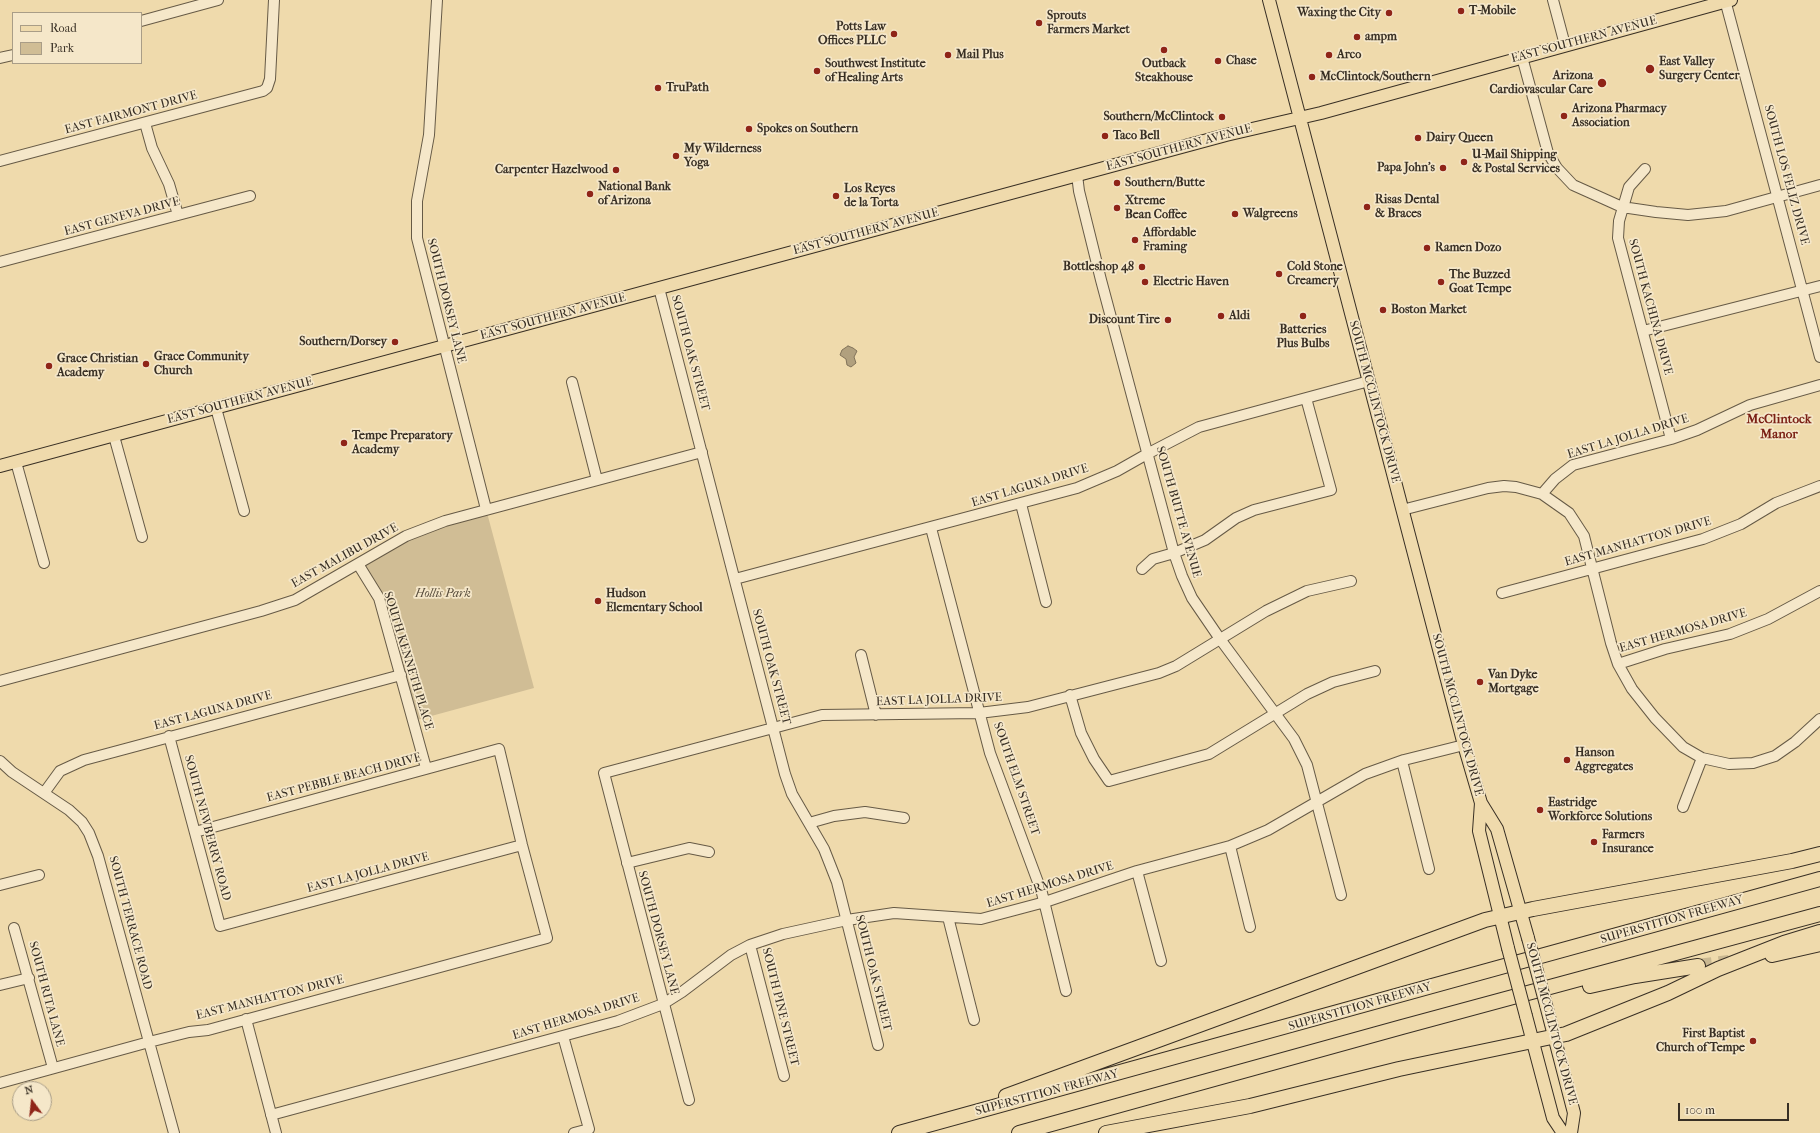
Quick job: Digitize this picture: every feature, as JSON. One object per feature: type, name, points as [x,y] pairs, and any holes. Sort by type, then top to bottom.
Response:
[{"type":"highway","points":[[923,1127],[1273,996],[1484,920],[1792,861],[1820,854]]},
{"type":"highway","points":[[1741,900],[1820,870]]},
{"type":"highway","name":"SUPERSTITION FREEWAY","points":[[899,1133],[1820,879]]},
{"type":"highway","points":[[1019,1133],[1402,1027],[1820,914]]},
{"type":"highway","points":[[1106,1133],[1250,1106],[1399,1069],[1566,1034],[1668,993],[1718,969],[1777,946],[1820,932]]},
{"type":"highway","points":[[1767,956],[1820,944]]},
{"type":"highway","points":[[1402,1027],[1635,976],[1698,966]]},
{"type":"main road","name":"SOUTH MCCLINTOCK DRIVE","points":[[1269,0],[1464,745],[1481,803],[1497,829],[1522,912],[1574,1113],[1571,1133]]},
{"type":"main road","name":"EAST SOUTHERN AVENUE","points":[[0,466],[1727,1]]},
{"type":"main road","name":"SOUTH MCCLINTOCK DRIVE","points":[[1481,803],[1480,831],[1500,916],[1553,1118],[1563,1133]]},
{"type":"street","points":[[142,21],[218,0]]},
{"type":"street","name":"EAST FAIRMONT DRIVE","points":[[0,161],[145,123],[258,92],[267,88],[270,79],[274,0]]},
{"type":"street","name":"SOUTH DORSEY LANE","points":[[437,0],[429,135],[418,197],[416,219],[421,257],[486,509]]},
{"type":"street","points":[[1553,0],[1565,45]]},
{"type":"street","name":"SOUTH LOS FELIZ DRIVE","points":[[1727,1],[1820,357]]},
{"type":"street","points":[[0,58],[12,55]]},
{"type":"street","points":[[1522,57],[1548,153],[1558,168],[1573,185],[1622,207],[1656,212],[1688,214],[1726,211],[1820,186]]},
{"type":"street","points":[[145,123],[152,148],[169,184],[178,215]]},
{"type":"street","points":[[1622,207],[1629,187],[1645,169]]},
{"type":"street","name":"SOUTH BUTTE AVENUE","points":[[1077,175],[1079,191],[1147,454],[1174,553],[1182,576],[1192,598],[1220,639],[1277,713],[1294,739],[1307,765],[1318,802],[1341,895]]},
{"type":"street","name":"EAST GENEVA DRIVE","points":[[0,262],[250,196]]},
{"type":"street","name":"SOUTH KACHINA DRIVE","points":[[1622,207],[1618,238],[1671,439]]},
{"type":"street","points":[[1642,331],[1820,286]]},
{"type":"street","name":"SOUTH OAK STREET","points":[[659,288],[785,774],[792,794],[827,856],[837,882],[878,1045]]},
{"type":"street","name":"EAST LAGUNA DRIVE","points":[[735,579],[1077,488],[1117,471],[1199,428],[1369,381]]},
{"type":"street","points":[[572,382],[596,480]]},
{"type":"street","name":"EAST LA JOLLA DRIVE","points":[[1542,494],[1555,479],[1573,466],[1671,439],[1697,430],[1750,405],[1820,385]]},
{"type":"street","points":[[1142,569],[1153,559],[1174,553],[1206,540],[1236,518],[1254,510],[1331,490],[1306,398]]},
{"type":"street","points":[[216,408],[244,511]]},
{"type":"street","points":[[114,436],[142,537]]},
{"type":"street","name":"EAST MALIBU DRIVE","points":[[0,681],[295,600],[406,536],[445,521],[702,452]]},
{"type":"street","points":[[16,462],[44,563]]},
{"type":"street","points":[[1402,510],[1488,488],[1504,486],[1516,487],[1542,494],[1570,513],[1584,536],[1602,613],[1618,664],[1632,689],[1654,718],[1683,746],[1702,758],[1729,764],[1753,763],[1775,756],[1796,742],[1820,719]]},
{"type":"street","name":"EAST MANHATTON DRIVE","points":[[1502,593],[1703,539],[1741,524],[1776,503],[1820,486]]},
{"type":"street","points":[[1021,504],[1046,602]]},
{"type":"street","name":"SOUTH ELM STREET","points":[[931,528],[990,753],[1019,829],[1044,902],[1066,991]]},
{"type":"street","name":"SOUTH KENNETH PLACE","points":[[358,564],[379,598],[426,768]]},
{"type":"street","name":"EAST LA JOLLA DRIVE","points":[[604,773],[822,715],[979,713],[1028,707],[1159,673],[1176,666],[1266,611],[1307,592],[1351,581]]},
{"type":"street","name":"EAST HERMOSA DRIVE","points":[[1618,664],[1664,649],[1730,634],[1768,619],[1820,591]]},
{"type":"street","points":[[861,655],[876,715]]},
{"type":"street","points":[[1070,695],[1082,733],[1094,759],[1109,781],[1209,754],[1307,694],[1333,682],[1375,671]]},
{"type":"street","name":"EAST LAGUNA DRIVE","points":[[44,793],[60,772],[72,765],[169,736],[401,675]]},
{"type":"street","name":"SOUTH NEWBERRY ROAD","points":[[169,736],[220,926]]},
{"type":"street","name":"EAST HERMOSA DRIVE","points":[[271,1115],[618,1021],[663,1004],[682,992],[731,955],[750,945],[783,934],[847,920],[894,913],[980,919],[1044,902],[1137,871],[1230,846],[1268,830],[1365,774],[1402,761],[1464,745]]},
{"type":"street","name":"EAST PEBBLE BEACH DRIVE","points":[[195,832],[499,749],[522,844]]},
{"type":"street","points":[[1683,808],[1702,758]]},
{"type":"street","name":"SOUTH TERRACE ROAD","points":[[0,761],[12,772],[68,810],[82,822],[91,839],[98,856],[174,1133]]},
{"type":"street","points":[[1402,761],[1429,869]]},
{"type":"street","name":"SOUTH DORSEY LANE","points":[[604,773],[689,1100]]},
{"type":"street","points":[[809,823],[834,816],[865,812],[904,818]]},
{"type":"street","name":"EAST LA JOLLA DRIVE","points":[[220,926],[522,844]]},
{"type":"street","name":"EAST MANHATTON DRIVE","points":[[0,1083],[149,1042],[189,1032],[208,1030],[548,938],[522,844]]},
{"type":"street","points":[[1230,846],[1250,927]]},
{"type":"street","points":[[627,863],[689,848],[709,852]]},
{"type":"street","points":[[1137,871],[1161,961]]},
{"type":"street","points":[[0,885],[39,875]]},
{"type":"street","points":[[948,917],[974,1020]]},
{"type":"street","name":"SOUTH RITA LANE","points":[[14,928],[53,1068]]},
{"type":"street","name":"SOUTH PINE STREET","points":[[750,945],[784,1076]]},
{"type":"street","points":[[0,985],[28,978]]},
{"type":"street","points":[[246,1019],[276,1133]]},
{"type":"street","points":[[563,1036],[589,1129],[574,1133]]},
{"type":"green space","name":"Hollis Park","points":[[486,509],[534,688],[413,721],[379,598],[358,564],[406,536]]},
{"type":"shaded area","points":[[848,346],[857,351],[854,357],[856,363],[851,367],[847,365],[846,359],[840,355],[842,350]]},
{"type":"tunnel","points":[[1698,966],[1729,962]]},
{"type":"place","name":"T-Mobile","points":[[1461,11]]},
{"type":"place","name":"Waxing the City","points":[[1389,13]]},
{"type":"place","name":"Sprouts Farmers Market","points":[[1039,23]]},
{"type":"place","name":"Potts Law Offices PLLC","points":[[894,34]]},
{"type":"place","name":"ampm","points":[[1357,37]]},
{"type":"place","name":"Outback Steakhouse","points":[[1164,50]]},
{"type":"place","name":"Mail Plus","points":[[948,55]]},
{"type":"place","name":"Arco","points":[[1329,55]]},
{"type":"place","name":"Chase","points":[[1218,61]]},
{"type":"place","name":"East Valley Surgery Center","points":[[1650,69]]},
{"type":"place","name":"Southwest Institute of Healing Arts","points":[[817,71]]},
{"type":"place","name":"McClintock/Southern","points":[[1312,77]]},
{"type":"place","name":"Arizona Cardiovascular Care","points":[[1602,83]]},
{"type":"place","name":"TruPath","points":[[658,88]]},
{"type":"place","name":"Arizona Pharmacy Association","points":[[1564,116]]},
{"type":"place","name":"Southern/McClintock","points":[[1222,117]]},
{"type":"place","name":"Spokes on Southern","points":[[749,129]]},
{"type":"place","name":"Taco Bell","points":[[1105,136]]},
{"type":"place","name":"Dairy Queen","points":[[1418,138]]},
{"type":"place","name":"My Wilderness Yoga","points":[[676,156]]},
{"type":"place","name":"U-Mail Shipping & Postal Services","points":[[1464,162]]},
{"type":"place","name":"Papa John's","points":[[1443,168]]},
{"type":"place","name":"Carpenter Hazelwood","points":[[616,170]]},
{"type":"place","name":"Southern/Butte","points":[[1117,183]]},
{"type":"place","name":"National Bank of Arizona","points":[[590,194]]},
{"type":"place","name":"Los Reyes de la Torta","points":[[836,196]]},
{"type":"place","name":"Risas Dental & Braces","points":[[1367,207]]},
{"type":"place","name":"Xtreme Bean Coffee","points":[[1117,208]]},
{"type":"place","name":"Walgreens","points":[[1235,214]]},
{"type":"place","name":"Affordable Framing","points":[[1135,240]]},
{"type":"place","name":"Ramen Dozo","points":[[1427,248]]},
{"type":"place","name":"Bottleshop 48","points":[[1142,267]]},
{"type":"place","name":"Cold Stone Creamery","points":[[1279,274]]},
{"type":"place","name":"Electric Haven","points":[[1145,282]]},
{"type":"place","name":"The Buzzed Goat Tempe","points":[[1441,282]]},
{"type":"place","name":"Boston Market","points":[[1383,310]]},
{"type":"place","name":"Aldi","points":[[1221,316]]},
{"type":"place","name":"Batteries Plus Bulbs","points":[[1303,316]]},
{"type":"place","name":"Discount Tire","points":[[1168,320]]},
{"type":"place","name":"Southern/Dorsey","points":[[395,342]]},
{"type":"place","name":"Grace Community Church","points":[[146,364]]},
{"type":"place","name":"Grace Christian Academy","points":[[49,366]]},
{"type":"place","name":"Tempe Preparatory Academy","points":[[344,443]]},
{"type":"place","name":"Hudson Elementary School","points":[[598,601]]},
{"type":"place","name":"Van Dyke Mortgage","points":[[1480,682]]},
{"type":"place","name":"Hanson Aggregates","points":[[1567,760]]},
{"type":"place","name":"Eastridge Workforce Solutions","points":[[1540,810]]},
{"type":"place","name":"Farmers Insurance","points":[[1594,842]]},
{"type":"place","name":"First Baptist Church of Tempe","points":[[1753,1041]]},
{"type":"district","name":"McClintock Manor","points":[[1779,428]]}]
